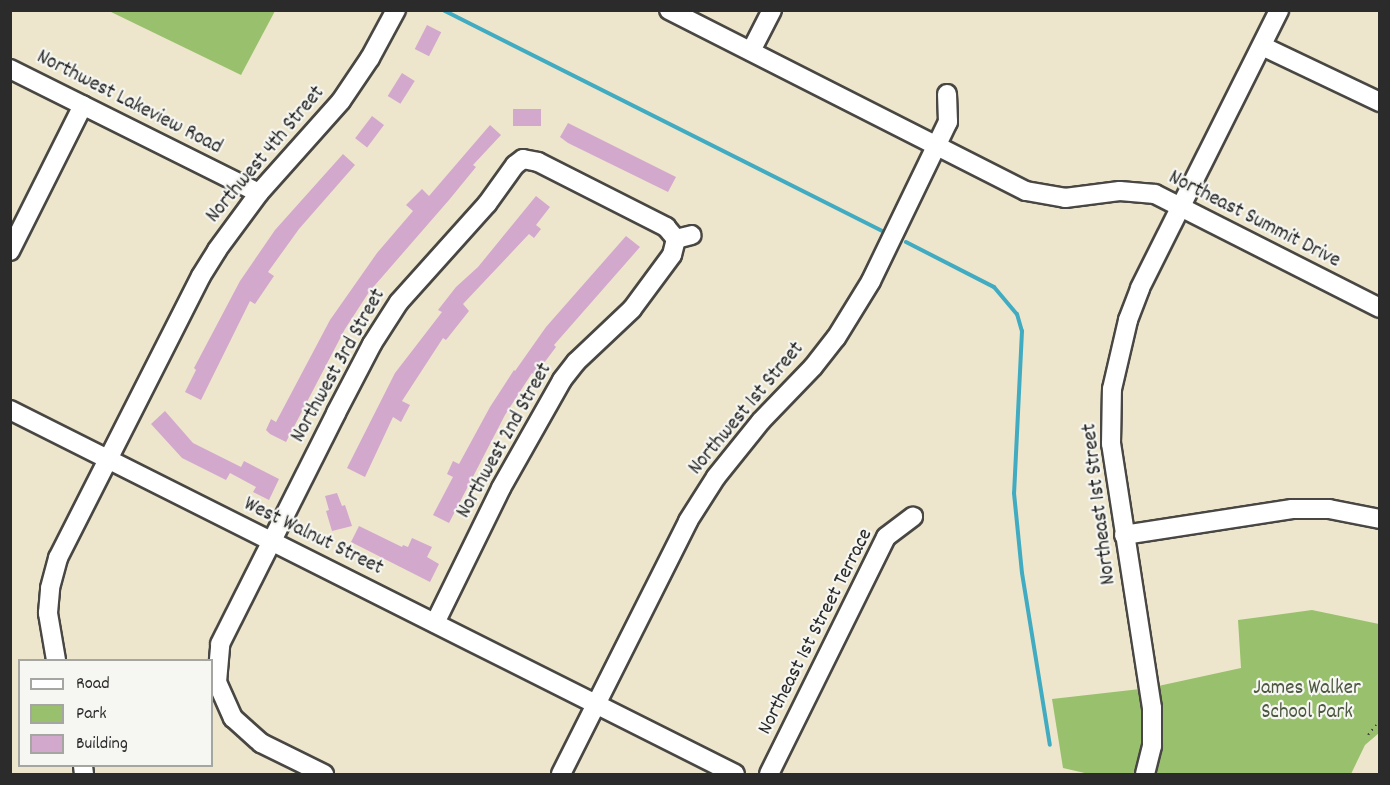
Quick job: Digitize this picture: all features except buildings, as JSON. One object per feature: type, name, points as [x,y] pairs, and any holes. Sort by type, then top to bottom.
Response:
[{"type":"street","name":"Northwest 4th Street","points":[[56,659],[48,613],[50,588],[58,558],[201,276],[259,193],[341,101],[370,58],[396,10]]},
{"type":"street","name":"Northeast Summit Drive","points":[[669,10],[1026,191],[1049,197],[1065,198],[1137,191],[1155,194],[1380,308]]},
{"type":"street","points":[[751,51],[772,10]]},
{"type":"street","name":"Northeast 1st Street","points":[[1145,774],[1152,746],[1152,708],[1111,444],[1112,389],[1128,320],[1140,288],[1279,10]]},
{"type":"street","points":[[1262,46],[1380,102]]},
{"type":"street","name":"Northwest Lakeview Road","points":[[10,69],[259,193]]},
{"type":"street","name":"Northwest 1st Street","points":[[561,774],[688,521],[716,477],[761,421],[813,367],[836,338],[871,281],[948,122],[948,94]]},
{"type":"street","points":[[10,251],[83,105]]},
{"type":"street","name":"Northwest 2nd Street","points":[[435,622],[501,489],[562,380],[576,362],[632,309],[684,237],[538,162],[523,159],[511,170]]},
{"type":"street","name":"Northwest 3rd Street","points":[[322,774],[254,737],[233,718],[218,682],[220,644],[270,541],[385,322],[399,302],[487,204],[511,170]]},
{"type":"street","name":"West Walnut Street","points":[[10,410],[735,774]]},
{"type":"street","points":[[1124,535],[1292,509],[1329,509],[1380,519]]},
{"type":"street","name":"Northeast 1st Street Terrace","points":[[769,774],[886,537],[913,517]]},
{"type":"path","points":[[1368,735],[1376,725]]},
{"type":"green space","points":[[109,11],[275,11],[241,75]]},
{"type":"green space","name":"James Walker School Park","points":[[1312,610],[1379,624],[1379,733],[1365,745],[1351,774],[1089,774],[1063,768],[1052,699],[1149,688],[1241,668],[1238,620]]},
{"type":"waterway","points":[[443,10],[885,232]]},
{"type":"waterway","points":[[906,242],[994,287],[1017,314],[1022,331],[1014,493],[1022,573],[1050,745]]}]
